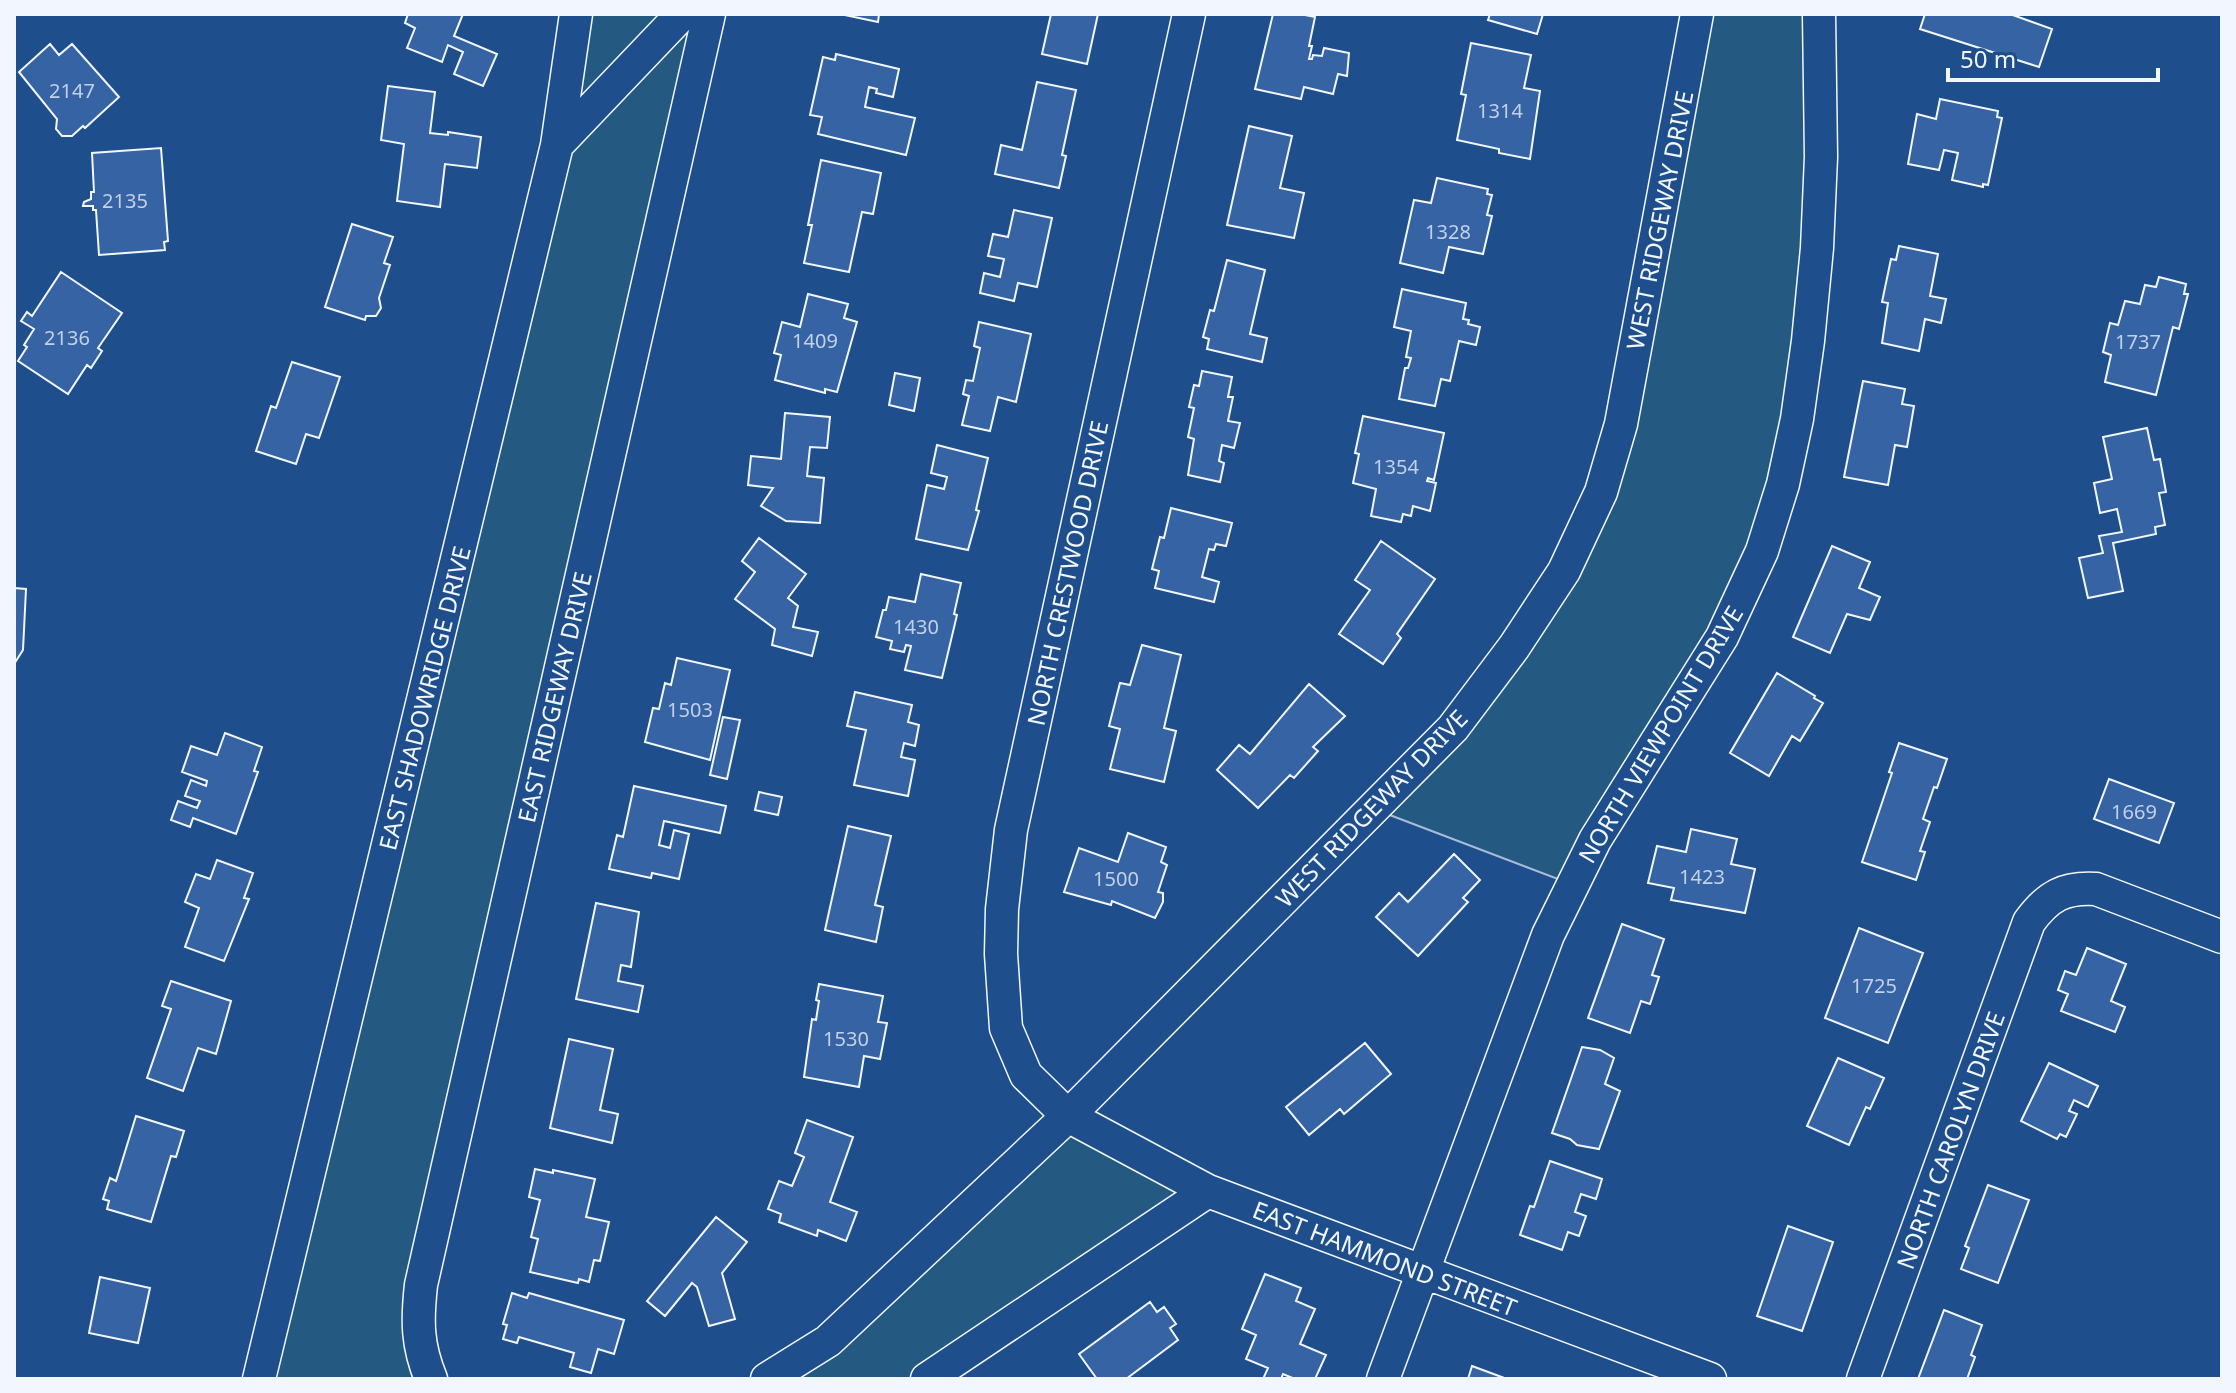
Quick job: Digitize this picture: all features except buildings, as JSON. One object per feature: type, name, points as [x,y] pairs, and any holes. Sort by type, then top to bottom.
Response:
[{"type":"street","name":"EAST SHADOWRIDGE DRIVE","points":[[259,1379],[557,145],[576,14]]},
{"type":"street","points":[[557,145],[682,14]]},
{"type":"street","name":"EAST RIDGEWAY DRIVE","points":[[431,1379],[420,1352],[418,1315],[421,1285],[709,14]]},
{"type":"street","name":"NORTH CRESTWOOD DRIVE","points":[[1068,1116],[1026,1075],[1006,1028],[1001,954],[1005,866],[1189,14]]},
{"type":"street","name":"WEST RIDGEWAY DRIVE","points":[[767,1379],[828,1341],[1068,1116],[1453,728],[1514,647],[1564,571],[1601,492],[1621,424],[1697,14]]},
{"type":"street","name":"NORTH VIEWPOINT DRIVE","points":[[1383,1379],[1548,935],[1571,884],[1595,840],[1722,637],[1762,551],[1783,484],[1797,419],[1808,341],[1817,248],[1821,157],[1819,14]]},
{"type":"street","name":"NORTH CAROLYN DRIVE","points":[[1863,1379],[2029,922],[2042,905],[2074,887],[2096,889],[2222,937]]},
{"type":"street","name":"EAST HAMMOND STREET","points":[[1068,1116],[1208,1191],[1710,1379]]},
{"type":"street","points":[[927,1379],[1208,1191]]},
{"type":"shaded area","points":[[576,14],[709,14],[421,1285],[431,1379],[259,1379]]},
{"type":"shaded area","points":[[1697,14],[1819,14],[1821,157],[1762,551],[1571,884],[1374,809],[1453,728],[1601,492]]},
{"type":"shaded area","points":[[1068,1116],[1208,1191],[927,1379],[767,1379]]}]
